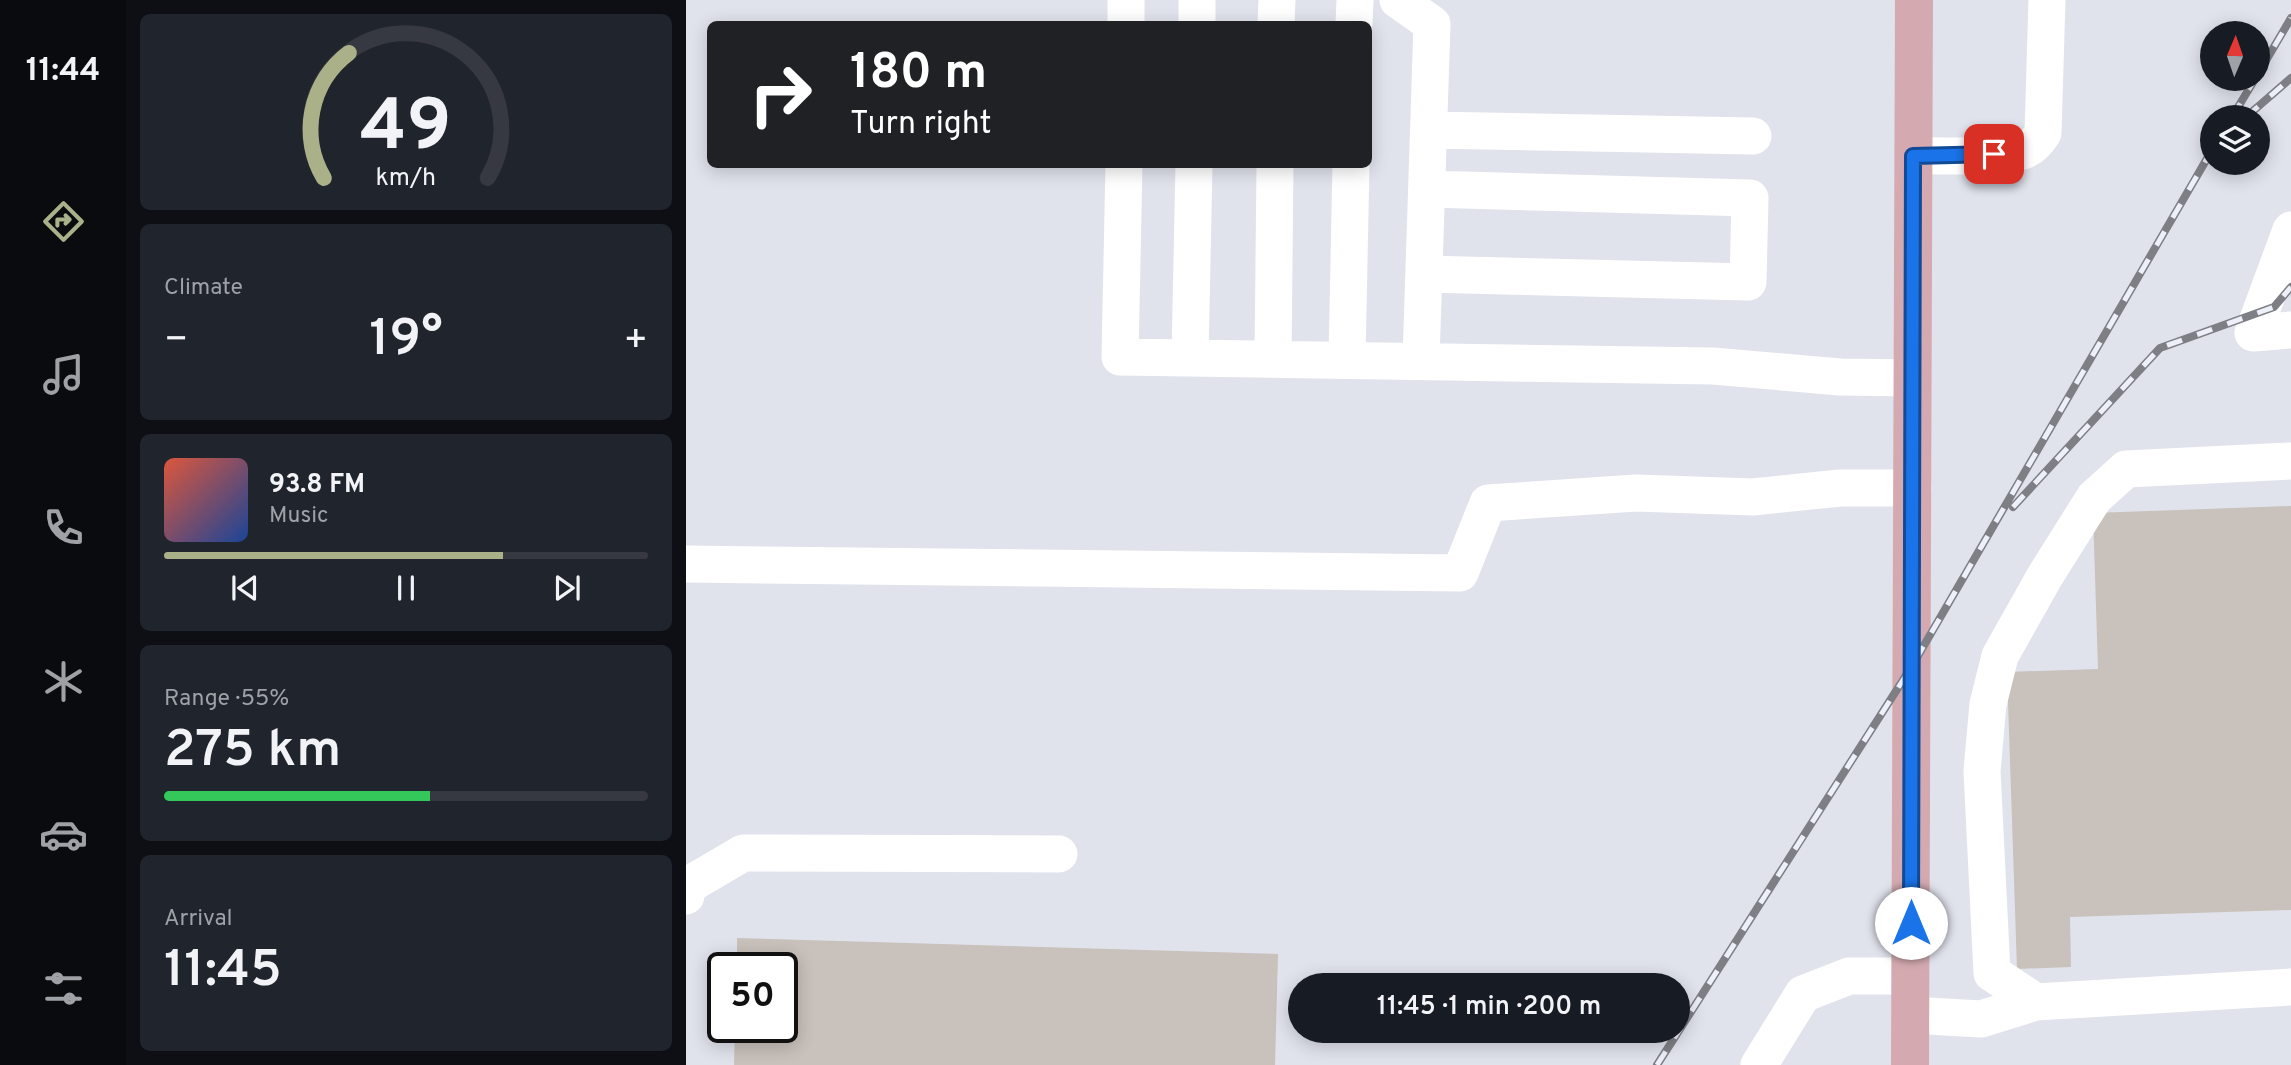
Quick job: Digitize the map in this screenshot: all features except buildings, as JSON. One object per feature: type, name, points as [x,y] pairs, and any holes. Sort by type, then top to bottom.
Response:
[{"type":"main road","points":[[1910,1065],[1914,0]]},
{"type":"lane","points":[[1126,0],[1126,21]]},
{"type":"lane","points":[[1197,0],[1197,21]]},
{"type":"lane","points":[[1276,21],[1277,0]]},
{"type":"lane","points":[[1354,0],[1354,21]]},
{"type":"lane","points":[[1398,0],[1432,24],[1421,360]]},
{"type":"lane","points":[[1913,156],[1994,154],[2024,150],[2035,144],[2043,134],[2047,0]]},
{"type":"lane","points":[[1429,130],[1753,136]]},
{"type":"lane","points":[[1124,168],[1120,357],[1713,366],[1840,377],[1912,378]]},
{"type":"lane","points":[[1190,358],[1194,168]]},
{"type":"lane","points":[[1273,359],[1275,168]]},
{"type":"lane","points":[[1347,359],[1351,168]]},
{"type":"lane","points":[[1424,274],[1748,282],[1749,198],[1427,189]]},
{"type":"lane","points":[[2291,230],[2253,333],[2291,330]]},
{"type":"lane","points":[[2036,1002],[1992,973],[1982,771],[1988,704],[2000,656],[2045,576],[2094,498],[2126,469],[2291,461]]},
{"type":"lane","points":[[686,564],[1460,573],[1488,503],[1636,493],[1753,497],[1840,488],[1913,488]]},
{"type":"lane","points":[[686,896],[687,886],[743,853],[1059,854]]},
{"type":"lane","points":[[1759,1065],[1804,994],[1849,976],[1910,975]]},
{"type":"lane","points":[[1910,1015],[1982,1019],[2036,1002],[2291,987]]},
{"type":"railway","points":[[2270,54],[2291,18]]},
{"type":"railway","points":[[2260,105],[2291,78]]},
{"type":"railway","points":[[2239,105],[2248,91]]},
{"type":"railway","points":[[1657,1065],[1912,666],[2200,171]]},
{"type":"railway","points":[[2013,507],[2160,348],[2274,307],[2291,287]]},
{"type":"route","points":[[1911,923],[1913,156],[1994,154]]}]
